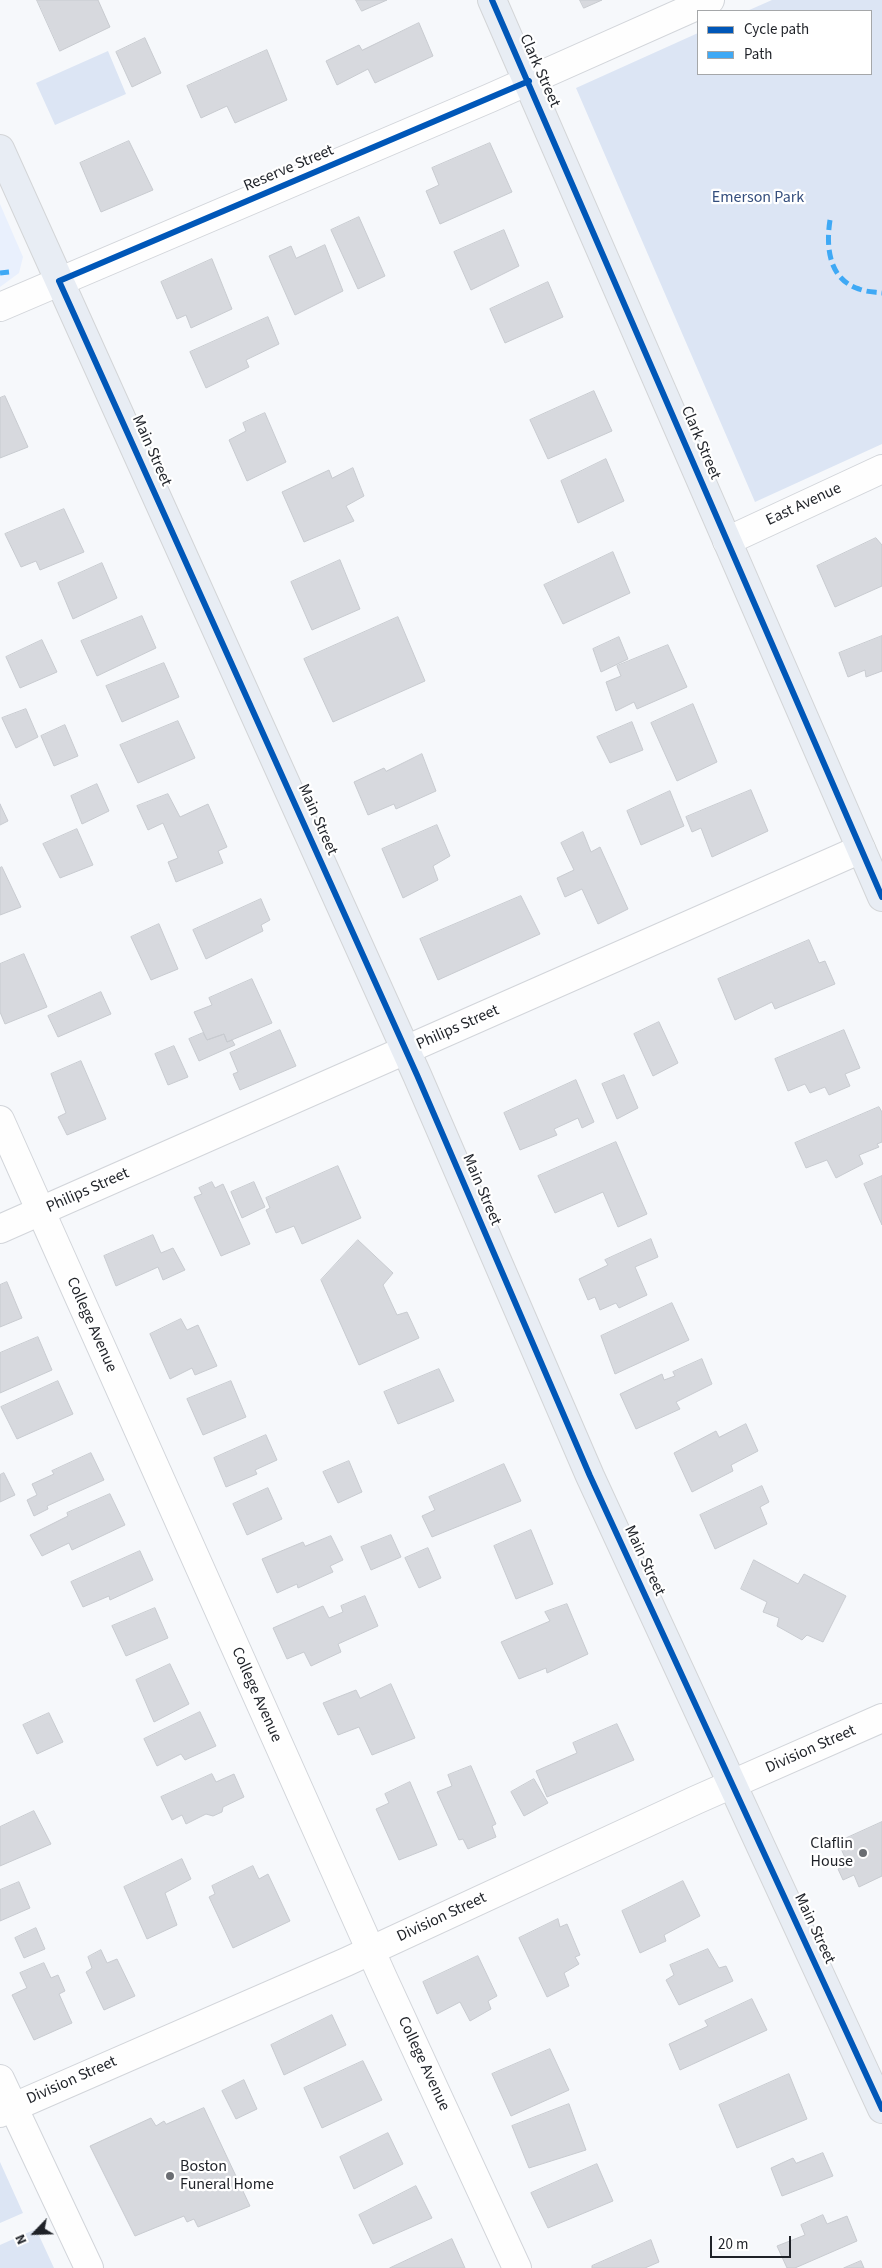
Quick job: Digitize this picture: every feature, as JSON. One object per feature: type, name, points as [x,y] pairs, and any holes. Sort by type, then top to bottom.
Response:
[{"type":"main road","name":"Clark Street","points":[[492,0],[529,81],[882,897]]},
{"type":"main road","name":"Main Street","points":[[0,149],[406,1051],[590,1476],[882,2109]]},
{"type":"street","name":"Reserve Street","points":[[0,308],[59,281],[529,81],[710,0]]},
{"type":"street","name":"East Avenue","points":[[727,541],[882,469]]},
{"type":"street","name":"Philips Street","points":[[0,1229],[861,849]]},
{"type":"street","name":"College Avenue","points":[[0,1120],[370,1951],[517,2268]]},
{"type":"street","name":"Division Street","points":[[7,2110],[370,1951],[731,1785],[882,1718]]},
{"type":"street","points":[[0,2079],[7,2110],[89,2268]]},
{"type":"shaded area","points":[[0,204],[23,257],[19,273],[0,287]]},
{"type":"green space","name":"Emerson Park","points":[[772,0],[882,0],[882,444],[755,502],[576,88],[697,33],[697,75],[872,75],[872,10],[749,10]]},
{"type":"green space","points":[[108,51],[126,94],[55,125],[36,83]]},
{"type":"green space","points":[[0,2162],[23,2213],[0,2223]]},
{"type":"green space","points":[[36,2229],[54,2268],[0,2268],[0,2245]]},
{"type":"building","points":[[37,0],[98,0],[110,27],[60,51]]},
{"type":"building","points":[[356,0],[387,0],[362,11]]},
{"type":"building","points":[[580,0],[602,0],[584,8]]},
{"type":"building","points":[[419,23],[433,56],[375,83],[368,69],[337,85],[326,61],[359,45],[362,50]]},
{"type":"building","points":[[145,38],[161,73],[132,87],[116,52]]},
{"type":"building","points":[[267,50],[287,100],[235,123],[227,106],[201,118],[187,86]]},
{"type":"building","points":[[129,141],[153,190],[101,212],[80,163]]},
{"type":"building","points":[[490,143],[512,192],[440,224],[426,191],[439,185],[432,168]]},
{"type":"building","points":[[359,217],[385,276],[358,289],[331,230]]},
{"type":"building","points":[[504,230],[519,266],[471,290],[454,252]]},
{"type":"building","points":[[325,245],[343,291],[295,315],[269,256],[291,246],[296,258]]},
{"type":"building","points":[[212,259],[232,309],[191,328],[186,315],[177,319],[161,282]]},
{"type":"building","points":[[548,282],[563,317],[505,343],[490,309]]},
{"type":"building","points":[[268,317],[279,344],[246,360],[249,367],[206,388],[190,352]]},
{"type":"building","points":[[594,391],[612,431],[548,459],[530,420]]},
{"type":"building","points":[[5,396],[28,447],[0,458],[0,398]]},
{"type":"building","points":[[265,413],[286,462],[247,481],[229,440],[246,431],[243,423]]},
{"type":"building","points":[[606,459],[624,501],[578,523],[561,481]]},
{"type":"building","points":[[353,468],[364,496],[346,506],[354,521],[304,542],[282,492],[329,470],[332,478]]},
{"type":"building","points":[[64,509],[84,552],[40,570],[36,561],[21,567],[5,534]]},
{"type":"building","points":[[876,538],[882,545],[882,586],[835,607],[817,566]]},
{"type":"building","points":[[613,552],[630,593],[563,624],[544,585]]},
{"type":"building","points":[[340,560],[360,609],[312,630],[291,582]]},
{"type":"building","points":[[102,563],[117,598],[73,619],[58,583]]},
{"type":"building","points":[[142,616],[156,648],[97,676],[81,641]]},
{"type":"building","points":[[398,617],[425,681],[333,722],[304,659]]},
{"type":"building","points":[[882,636],[882,671],[866,677],[865,670],[848,677],[839,653]]},
{"type":"building","points":[[619,637],[628,659],[601,672],[593,649]]},
{"type":"building","points":[[42,640],[57,672],[20,688],[6,657]]},
{"type":"building","points":[[668,645],[687,687],[637,709],[634,702],[616,711],[606,682],[621,676],[617,666]]},
{"type":"building","points":[[164,663],[179,697],[122,722],[106,686]]},
{"type":"building","points":[[693,704],[717,762],[677,781],[651,723]]},
{"type":"building","points":[[26,709],[38,737],[16,748],[2,718]]},
{"type":"building","points":[[178,721],[195,758],[138,783],[120,745]]},
{"type":"building","points":[[632,722],[643,750],[610,763],[597,737]]},
{"type":"building","points":[[65,725],[78,756],[54,766],[41,736]]},
{"type":"building","points":[[422,754],[436,791],[396,809],[394,804],[368,815],[354,782],[384,768],[386,771]]},
{"type":"building","points":[[97,784],[109,811],[82,824],[71,796]]},
{"type":"building","points":[[751,790],[768,831],[712,857],[701,828],[692,832],[686,817]]},
{"type":"building","points":[[670,791],[684,826],[641,845],[627,811]]},
{"type":"building","points":[[168,794],[180,817],[208,804],[227,847],[218,851],[223,863],[176,882],[168,862],[178,858],[163,823],[148,830],[137,806]]},
{"type":"building","points":[[0,804],[8,821],[0,825]]},
{"type":"building","points":[[437,825],[450,856],[433,866],[438,880],[403,898],[382,849]]},
{"type":"building","points":[[77,829],[93,865],[60,878],[43,844]]},
{"type":"building","points":[[583,832],[591,852],[600,847],[628,909],[598,924],[582,889],[565,897],[557,878],[574,870],[561,843]]},
{"type":"building","points":[[2,867],[21,907],[0,915],[0,868]]},
{"type":"building","points":[[521,896],[540,934],[438,980],[420,939]]},
{"type":"building","points":[[261,899],[270,920],[261,925],[263,931],[206,959],[193,930]]},
{"type":"building","points":[[159,924],[178,969],[151,980],[131,937]]},
{"type":"building","points":[[809,940],[819,963],[825,961],[835,984],[775,1009],[772,1002],[735,1020],[718,979]]},
{"type":"building","points":[[24,954],[47,1007],[5,1024],[0,1012],[0,964]]},
{"type":"building","points":[[252,979],[272,1023],[227,1042],[224,1034],[207,1040],[194,1012],[212,1005],[209,998]]},
{"type":"building","points":[[101,992],[111,1014],[58,1037],[48,1016]]},
{"type":"building","points":[[659,1022],[678,1063],[653,1076],[634,1034]]},
{"type":"building","points":[[280,1030],[296,1066],[240,1090],[233,1074],[238,1072],[230,1053]]},
{"type":"building","points":[[844,1030],[860,1068],[845,1074],[850,1086],[829,1095],[825,1087],[810,1093],[805,1084],[788,1091],[775,1059]]},
{"type":"building","points":[[203,1033],[207,1040],[224,1034],[227,1042],[232,1040],[235,1045],[199,1061],[189,1039]]},
{"type":"building","points":[[174,1046],[188,1077],[168,1085],[155,1054]]},
{"type":"building","points":[[81,1061],[106,1119],[67,1135],[58,1117],[66,1113],[51,1074]]},
{"type":"building","points":[[624,1075],[638,1108],[617,1119],[602,1084]]},
{"type":"building","points":[[576,1080],[594,1122],[582,1128],[578,1118],[554,1129],[557,1135],[520,1150],[504,1113]]},
{"type":"building","points":[[879,1107],[882,1112],[882,1142],[877,1144],[879,1147],[859,1155],[863,1164],[836,1178],[827,1160],[806,1168],[795,1143]]},
{"type":"building","points":[[616,1142],[647,1214],[618,1227],[603,1192],[555,1213],[538,1176]]},
{"type":"building","points":[[338,1166],[361,1218],[302,1244],[294,1226],[276,1233],[266,1210],[270,1208],[266,1198]]},
{"type":"building","points":[[882,1176],[882,1225],[864,1184]]},
{"type":"building","points":[[212,1182],[215,1188],[223,1184],[250,1244],[221,1256],[194,1197],[202,1194],[199,1188]]},
{"type":"building","points":[[254,1182],[265,1207],[242,1218],[231,1192]]},
{"type":"building","points":[[153,1235],[161,1253],[173,1248],[185,1270],[163,1280],[158,1267],[116,1286],[104,1256]]},
{"type":"building","points":[[651,1239],[658,1257],[635,1267],[647,1295],[619,1308],[616,1303],[600,1310],[595,1297],[588,1300],[579,1279],[608,1265],[605,1260]]},
{"type":"building","points":[[358,1240],[393,1273],[383,1285],[397,1315],[407,1312],[419,1338],[359,1365],[321,1280]]},
{"type":"building","points":[[7,1282],[22,1318],[0,1327],[0,1285]]},
{"type":"building","points":[[672,1303],[689,1340],[615,1374],[601,1336]]},
{"type":"building","points":[[181,1319],[187,1330],[198,1325],[217,1366],[195,1375],[192,1368],[170,1379],[150,1334]]},
{"type":"building","points":[[38,1337],[52,1370],[0,1393],[0,1353]]},
{"type":"building","points":[[702,1359],[712,1384],[676,1402],[680,1409],[636,1429],[620,1394],[662,1374],[664,1380],[675,1376],[673,1372]]},
{"type":"building","points":[[439,1369],[454,1401],[398,1424],[384,1392]]},
{"type":"building","points":[[58,1381],[73,1414],[17,1439],[1,1407]]},
{"type":"building","points":[[231,1381],[246,1417],[203,1435],[187,1399]]},
{"type":"building","points":[[746,1424],[758,1451],[731,1465],[733,1471],[692,1492],[674,1453],[716,1431],[719,1437]]},
{"type":"building","points":[[266,1435],[277,1460],[255,1470],[257,1474],[226,1487],[214,1458]]},
{"type":"building","points":[[91,1453],[104,1480],[47,1506],[48,1509],[34,1516],[27,1500],[37,1495],[32,1484],[54,1474],[52,1471]]},
{"type":"building","points":[[349,1461],[362,1492],[338,1503],[323,1472]]},
{"type":"building","points":[[504,1464],[521,1501],[432,1537],[422,1516],[435,1510],[429,1497]]},
{"type":"building","points":[[4,1473],[15,1495],[0,1502],[0,1475]]},
{"type":"building","points":[[762,1486],[769,1502],[760,1507],[767,1524],[715,1549],[700,1515]]},
{"type":"building","points":[[268,1488],[282,1519],[247,1535],[233,1504]]},
{"type":"building","points":[[110,1494],[125,1525],[72,1550],[69,1543],[42,1556],[30,1535],[68,1516],[67,1513]]},
{"type":"building","points":[[531,1530],[553,1584],[516,1599],[494,1546]]},
{"type":"building","points":[[391,1535],[401,1557],[371,1570],[361,1547]]},
{"type":"building","points":[[331,1536],[343,1560],[330,1566],[333,1572],[298,1588],[297,1584],[277,1593],[262,1559],[303,1542],[305,1546]]},
{"type":"building","points":[[428,1548],[441,1578],[419,1588],[405,1558]]},
{"type":"building","points":[[140,1551],[153,1580],[110,1600],[109,1596],[83,1607],[71,1582]]},
{"type":"building","points":[[754,1560],[798,1584],[804,1574],[846,1596],[823,1642],[807,1635],[802,1640],[777,1626],[779,1618],[763,1612],[767,1602],[741,1589]]},
{"type":"building","points":[[365,1596],[378,1626],[338,1644],[341,1652],[311,1666],[304,1652],[287,1659],[273,1628],[323,1606],[329,1618],[343,1612],[341,1606]]},
{"type":"building","points":[[567,1604],[588,1654],[547,1673],[546,1668],[519,1679],[501,1642],[550,1621],[545,1612]]},
{"type":"building","points":[[155,1608],[168,1638],[126,1656],[112,1626]]},
{"type":"building","points":[[170,1664],[189,1704],[154,1722],[136,1680]]},
{"type":"building","points":[[391,1684],[415,1738],[372,1755],[359,1727],[338,1735],[323,1703],[356,1690],[360,1698]]},
{"type":"building","points":[[200,1712],[216,1746],[185,1760],[181,1754],[157,1766],[144,1739]]},
{"type":"building","points":[[49,1713],[63,1742],[37,1754],[23,1725]]},
{"type":"building","points":[[617,1724],[634,1760],[547,1797],[536,1771],[577,1753],[573,1743]]},
{"type":"building","points":[[471,1766],[496,1824],[492,1826],[496,1837],[468,1849],[463,1839],[459,1840],[437,1792],[452,1786],[448,1775]]},
{"type":"building","points":[[212,1774],[216,1782],[234,1774],[244,1797],[223,1807],[222,1812],[213,1816],[206,1814],[186,1824],[182,1815],[172,1820],[161,1797]]},
{"type":"building","points":[[534,1779],[548,1803],[524,1816],[511,1792]]},
{"type":"building","points":[[410,1782],[437,1845],[399,1860],[376,1809],[389,1803],[385,1794]]},
{"type":"building","points":[[34,1811],[51,1844],[0,1866],[0,1827]]},
{"type":"building","name":"Claflin House","points":[[882,1822],[882,1876],[859,1887],[854,1875],[843,1880],[838,1869],[848,1864],[838,1842]]},
{"type":"building","points":[[182,1859],[191,1879],[165,1893],[177,1925],[147,1939],[124,1887]]},
{"type":"building","points":[[253,1866],[259,1879],[268,1874],[290,1921],[233,1948],[209,1897],[215,1894],[212,1886]]},
{"type":"building","points":[[683,1881],[700,1916],[664,1935],[666,1941],[640,1953],[622,1911]]},
{"type":"building","points":[[19,1882],[30,1908],[0,1921],[0,1890]]},
{"type":"building","points":[[558,1919],[560,1927],[567,1924],[580,1955],[575,1957],[579,1964],[564,1973],[569,1986],[547,1997],[519,1938]]},
{"type":"building","points":[[36,1928],[45,1949],[24,1958],[15,1938]]},
{"type":"building","points":[[708,1949],[719,1968],[726,1966],[733,1981],[679,2005],[666,1980],[674,1975],[670,1965]]},
{"type":"building","points":[[101,1950],[107,1963],[117,1959],[135,1996],[104,2010],[86,1972],[92,1968],[88,1957]]},
{"type":"building","points":[[478,1956],[497,1996],[488,2001],[491,2009],[470,2021],[460,2002],[437,2014],[423,1982]]},
{"type":"building","points":[[44,1963],[51,1978],[58,1975],[65,1991],[59,1994],[72,2023],[34,2040],[12,1995],[27,1988],[20,1973]]},
{"type":"building","points":[[752,1999],[767,2030],[680,2070],[669,2044],[708,2026],[705,2021]]},
{"type":"building","points":[[332,2015],[346,2045],[284,2075],[271,2045]]},
{"type":"building","points":[[550,2049],[569,2090],[511,2116],[492,2074]]},
{"type":"building","points":[[363,2061],[382,2100],[322,2128],[304,2088]]},
{"type":"building","points":[[789,2074],[807,2119],[737,2148],[719,2105]]},
{"type":"building","points":[[244,2080],[257,2109],[236,2119],[222,2091]]},
{"type":"building","points":[[569,2104],[586,2150],[529,2168],[512,2126]]},
{"type":"building","name":"Boston Funeral Home","points":[[204,2108],[250,2206],[198,2227],[194,2219],[187,2222],[184,2216],[135,2236],[90,2146],[151,2118],[156,2126],[164,2121],[166,2124]]},
{"type":"building","points":[[388,2133],[403,2164],[354,2189],[340,2157]]},
{"type":"building","points":[[823,2153],[833,2176],[782,2196],[771,2168],[793,2158],[796,2163]]},
{"type":"building","points":[[597,2164],[613,2201],[548,2228],[531,2193]]},
{"type":"building","points":[[416,2186],[432,2218],[373,2244],[359,2215]]},
{"type":"building","points":[[823,2215],[827,2224],[847,2216],[857,2241],[795,2268],[787,2268],[777,2246],[805,2235],[801,2225]]},
{"type":"building","points":[[452,2239],[465,2268],[390,2268]]},
{"type":"building","points":[[651,2240],[659,2262],[645,2268],[592,2268],[592,2266]]},
{"type":"building","points":[[861,2261],[864,2268],[844,2268]]},
{"type":"marked path","points":[[830,220],[829,251],[835,270],[841,278],[859,289],[882,293]]},
{"type":"marked path","points":[[0,273],[9,272]]},
{"type":"cycle path","points":[[492,0],[882,897]]},
{"type":"cycle path","points":[[529,81],[59,281],[417,1075],[590,1476],[882,2109]]},
{"type":"place","name":"Claflin House","points":[[863,1853]]},
{"type":"place","name":"Boston Funeral Home","points":[[170,2176]]}]
